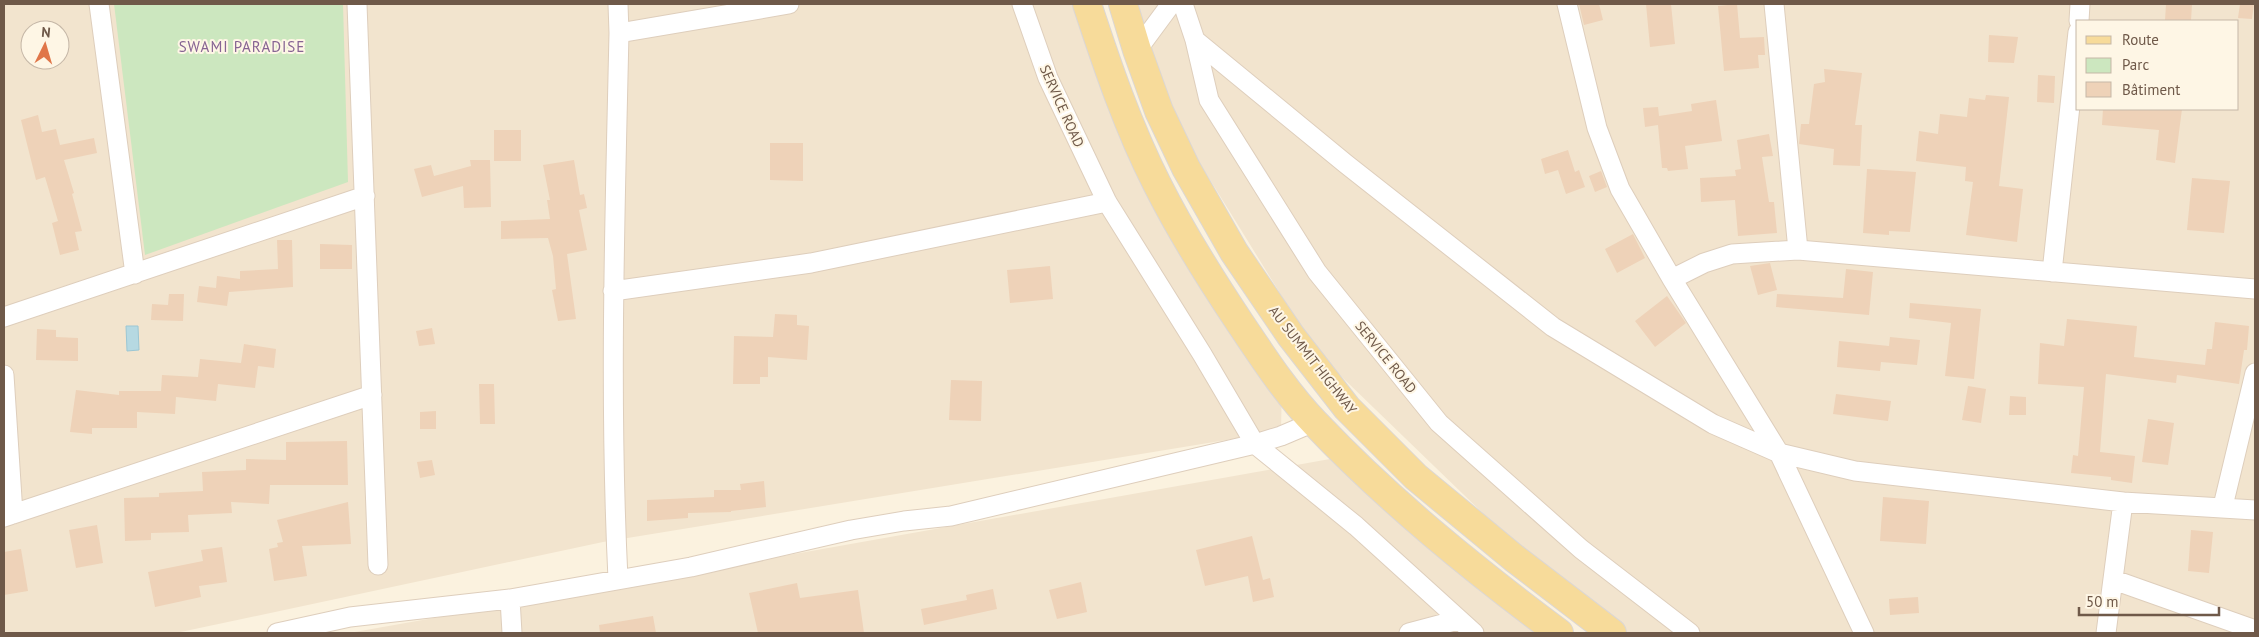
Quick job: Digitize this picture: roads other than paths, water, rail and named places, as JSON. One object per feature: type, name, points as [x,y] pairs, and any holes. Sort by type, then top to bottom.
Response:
[{"type":"main road","points":[[1087,4],[1127,118],[1157,185],[1205,270],[1264,359],[1314,422],[1394,501],[1489,581],[1559,633]]},
{"type":"main road","name":"AU SUMMIT HIGHWAY","points":[[1123,4],[1159,111],[1186,168],[1234,252],[1291,336],[1347,408],[1416,477],[1514,558],[1612,633]]},
{"type":"street","points":[[99,4],[135,274]]},
{"type":"street","points":[[358,4],[378,565]]},
{"type":"street","points":[[618,4],[620,32],[613,291],[618,579]]},
{"type":"street","points":[[620,32],[789,4]]},
{"type":"street","name":"SERVICE ROAD","points":[[1022,4],[1048,78],[1107,202],[1202,354],[1255,444],[1356,526],[1474,633]]},
{"type":"street","points":[[1137,50],[1171,4]]},
{"type":"street","name":"SERVICE ROAD","points":[[1183,4],[1195,40],[1209,100],[1317,272],[1439,423],[1581,550],[1690,633]]},
{"type":"street","points":[[1567,4],[1596,128],[1620,189],[1672,279],[1779,453],[1864,633]]},
{"type":"street","points":[[1774,4],[1798,250]]},
{"type":"street","points":[[2079,20],[2080,4]]},
{"type":"street","points":[[1195,40],[1346,164],[1553,326],[1713,424],[1779,453],[1855,472],[2123,502],[2223,506],[2255,510]]},
{"type":"street","points":[[2052,272],[2076,52]]},
{"type":"street","points":[[4,317],[365,196]]},
{"type":"street","points":[[613,291],[811,263],[1107,202]]},
{"type":"street","points":[[1672,279],[1704,263],[1732,254],[1798,250],[2255,289]]},
{"type":"street","points":[[2223,506],[2255,373]]},
{"type":"street","points":[[4,375],[8,515],[372,395]]},
{"type":"street","points":[[277,633],[350,617],[510,599],[691,567],[851,530],[904,521],[951,516],[1255,444],[1281,436],[1314,422]]},
{"type":"street","points":[[2106,633],[2123,502]]},
{"type":"street","points":[[2114,580],[2255,630]]},
{"type":"street","points":[[510,599],[512,633]]},
{"type":"street","points":[[1409,633],[1458,620]]},
{"type":"water","points":[[126,326],[138,326],[139,350],[127,351]]},
{"type":"district","name":"SWAMI PARADISE","points":[[242,47]]}]
